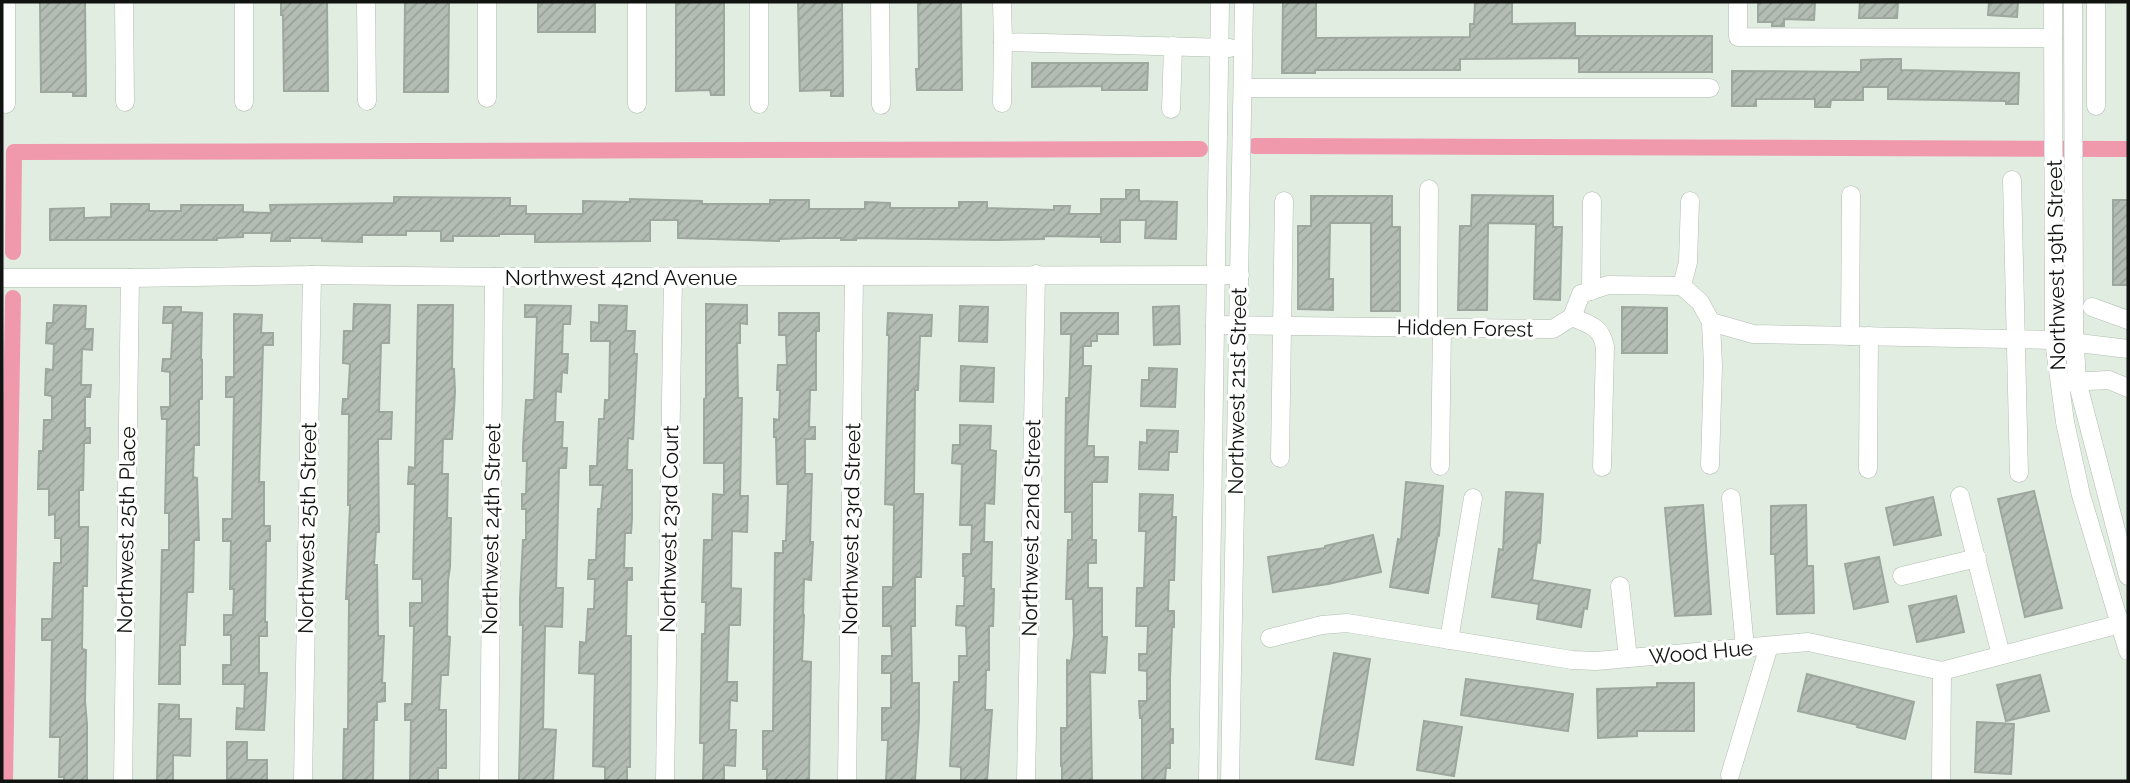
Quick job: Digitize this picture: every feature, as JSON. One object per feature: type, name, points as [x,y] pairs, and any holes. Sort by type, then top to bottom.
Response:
[{"type":"street","points":[[6,2],[6,104]]},
{"type":"street","points":[[124,2],[125,102]]},
{"type":"street","points":[[244,2],[244,102]]},
{"type":"street","points":[[366,2],[366,101]]},
{"type":"street","points":[[487,2],[487,98]]},
{"type":"street","points":[[637,104],[638,2]]},
{"type":"street","points":[[759,2],[759,104]]},
{"type":"street","points":[[880,2],[881,105]]},
{"type":"street","points":[[1002,2],[1002,103]]},
{"type":"street","name":"Northwest 21st Street","points":[[1208,781],[1220,2]]},
{"type":"street","name":"Northwest 21st Street","points":[[1230,781],[1244,2]]},
{"type":"street","points":[[1738,2],[1738,37],[2053,38]]},
{"type":"street","name":"Northwest 19th Street","points":[[2053,2],[2053,340],[2128,576]]},
{"type":"street","name":"Northwest 19th Street","points":[[2073,2],[2074,343],[2065,422],[2081,495],[2125,623],[2128,651]]},
{"type":"street","points":[[2096,2],[2096,106]]},
{"type":"street","points":[[1003,42],[1244,48]]},
{"type":"street","points":[[1171,109],[1173,46]]},
{"type":"street","points":[[1243,88],[1710,88]]},
{"type":"street","points":[[2012,180],[2019,473]]},
{"type":"street","points":[[1429,189],[1440,466]]},
{"type":"street","points":[[1850,336],[1851,195]]},
{"type":"street","points":[[1280,458],[1284,201]]},
{"type":"street","points":[[1591,201],[1591,291]]},
{"type":"street","points":[[1682,286],[1688,262],[1690,201]]},
{"type":"street","name":"Northwest 22nd Street","points":[[1026,781],[1035,274]]},
{"type":"street","name":"Northwest 42nd Avenue","points":[[2,278],[312,275],[1240,275]]},
{"type":"street","name":"Northwest 25th Street","points":[[303,781],[312,275]]},
{"type":"street","name":"Northwest 24th Street","points":[[489,781],[494,277]]},
{"type":"street","name":"Northwest 23rd Court","points":[[664,781],[673,277]]},
{"type":"street","name":"Northwest 23rd Street","points":[[847,781],[855,277]]},
{"type":"street","name":"Northwest 25th Place","points":[[123,781],[130,278]]},
{"type":"street","points":[[1602,467],[1603,335],[1596,328],[1572,317],[1581,294],[1608,285],[1682,286],[1700,302],[1711,322],[1713,366],[1710,466]]},
{"type":"street","points":[[2092,307],[2128,320]]},
{"type":"street","name":"Hidden Forest","points":[[1215,325],[1553,329],[1572,317]]},
{"type":"street","points":[[1711,322],[1753,334],[2053,340],[2128,349]]},
{"type":"street","points":[[1868,469],[1869,336]]},
{"type":"street","points":[[2068,382],[2128,379]]},
{"type":"street","points":[[2109,380],[2128,388]]},
{"type":"street","points":[[1960,496],[2001,655]]},
{"type":"street","points":[[1449,640],[1474,498]]},
{"type":"street","points":[[1731,498],[1745,648]]},
{"type":"street","points":[[1902,576],[1977,558]]},
{"type":"street","points":[[1620,586],[1628,658]]},
{"type":"street","name":"Wood Hue","points":[[1270,638],[1322,625],[1347,623],[1572,660],[1596,661],[1808,642],[1942,671],[2125,623]]},
{"type":"street","points":[[1730,775],[1769,646]]},
{"type":"street","points":[[1941,778],[1942,671]]},
{"type":"building","points":[[40,2],[85,2],[86,96],[73,96],[73,92],[41,92]]},
{"type":"building","points":[[281,2],[327,2],[328,91],[284,91]]},
{"type":"building","points":[[405,2],[449,2],[448,92],[404,92]]},
{"type":"building","points":[[538,2],[595,2],[595,32],[538,32]]},
{"type":"building","points":[[676,2],[724,2],[724,95],[711,95],[710,90],[676,91]]},
{"type":"building","points":[[798,2],[842,2],[843,96],[831,96],[831,90],[800,91]]},
{"type":"building","points":[[918,2],[961,2],[962,90],[917,90]]},
{"type":"building","points":[[1283,2],[1316,2],[1316,38],[1470,37],[1470,24],[1474,24],[1475,2],[1512,2],[1512,24],[1575,23],[1575,36],[1712,36],[1712,72],[1579,72],[1579,58],[1460,59],[1460,70],[1315,70],[1315,73],[1282,73]]},
{"type":"building","points":[[1758,2],[1815,2],[1814,20],[1784,19],[1784,26],[1772,26],[1772,22],[1758,22]]},
{"type":"building","points":[[1860,2],[1898,2],[1897,18],[1859,18]]},
{"type":"building","points":[[1989,2],[2018,2],[2017,17],[1988,15]]},
{"type":"building","points":[[1901,59],[1901,70],[2019,73],[2018,104],[2006,104],[2006,101],[1888,99],[1888,87],[1863,87],[1863,100],[1831,100],[1830,107],[1815,107],[1815,99],[1756,99],[1756,106],[1732,106],[1732,71],[1861,72],[1861,60]]},
{"type":"building","points":[[1032,63],[1148,63],[1147,90],[1102,90],[1102,86],[1032,87]]},
{"type":"building","points":[[1126,190],[1139,190],[1139,201],[1177,202],[1176,239],[1145,238],[1146,220],[1120,220],[1120,242],[1101,242],[1101,237],[1044,236],[1044,239],[997,240],[809,238],[779,241],[678,238],[678,220],[650,220],[650,241],[535,242],[535,234],[499,234],[453,236],[453,241],[441,241],[441,231],[406,231],[406,235],[362,235],[362,242],[322,241],[322,238],[271,241],[272,233],[243,233],[243,237],[217,240],[50,240],[50,209],[84,208],[84,218],[111,217],[111,204],[149,204],[149,211],[181,211],[181,205],[243,205],[243,212],[271,213],[270,205],[394,203],[394,197],[510,198],[510,206],[526,206],[526,214],[583,214],[583,201],[630,202],[630,199],[702,201],[702,204],[770,204],[770,200],[809,200],[809,209],[865,209],[865,202],[890,203],[890,208],[959,208],[959,202],[987,202],[987,208],[1054,210],[1054,206],[1070,206],[1069,214],[1101,214],[1101,199],[1126,199]]},
{"type":"building","points":[[1472,195],[1553,196],[1553,227],[1562,227],[1560,300],[1534,299],[1536,224],[1488,223],[1487,310],[1458,310],[1460,226],[1471,226]]},
{"type":"building","points":[[1311,196],[1392,196],[1392,227],[1400,227],[1400,311],[1371,311],[1371,223],[1330,223],[1329,279],[1333,279],[1333,310],[1298,309],[1298,226],[1311,226]]},
{"type":"building","points":[[2113,200],[2128,200],[2128,285],[2113,285]]},
{"type":"building","points":[[354,304],[390,305],[389,343],[381,343],[379,412],[392,412],[391,439],[378,439],[379,532],[376,532],[374,565],[377,565],[378,636],[384,636],[382,683],[385,683],[385,701],[377,702],[377,720],[374,720],[373,781],[343,781],[344,729],[348,729],[349,599],[346,599],[350,505],[349,414],[342,414],[343,399],[348,399],[350,364],[343,363],[344,331],[353,331]]},
{"type":"building","points":[[706,304],[747,305],[747,324],[740,323],[740,343],[737,343],[738,398],[742,398],[740,496],[748,496],[747,532],[732,531],[731,588],[741,589],[740,625],[729,625],[727,682],[737,682],[737,701],[730,700],[729,730],[736,730],[735,766],[724,765],[724,781],[703,781],[704,743],[700,743],[702,634],[705,634],[706,602],[702,602],[704,540],[712,540],[713,494],[724,495],[724,463],[704,463]]},
{"type":"building","points":[[54,305],[86,306],[85,329],[93,329],[92,350],[82,349],[81,385],[91,385],[90,397],[85,397],[85,428],[90,428],[90,443],[84,443],[83,490],[79,490],[79,527],[88,527],[82,649],[86,650],[87,781],[64,781],[64,777],[59,777],[60,737],[50,737],[52,640],[42,640],[42,619],[52,619],[54,563],[61,563],[61,538],[55,538],[55,514],[49,515],[49,489],[38,489],[39,451],[43,451],[44,420],[52,420],[52,396],[45,395],[46,369],[53,370],[54,344],[46,343],[47,323],[53,323]]},
{"type":"building","points":[[418,305],[453,305],[453,425],[452,439],[443,439],[442,474],[448,474],[447,518],[451,518],[448,675],[441,675],[439,710],[446,710],[446,768],[438,768],[438,781],[410,781],[411,720],[405,720],[405,704],[412,704],[414,626],[410,626],[410,603],[422,603],[422,579],[413,579],[415,484],[408,484],[409,467],[415,468]]},
{"type":"building","points":[[525,305],[571,306],[570,324],[563,324],[562,354],[568,354],[567,373],[562,372],[561,392],[556,391],[555,422],[563,422],[562,448],[567,448],[566,468],[559,468],[556,588],[563,588],[562,627],[545,626],[543,729],[556,730],[553,781],[519,781],[523,625],[520,625],[520,599],[523,540],[526,540],[526,509],[522,509],[522,494],[526,494],[527,461],[523,461],[523,447],[526,400],[534,400],[537,317],[525,317]]},
{"type":"building","points":[[599,305],[627,306],[626,331],[635,331],[634,354],[637,354],[633,439],[628,438],[627,470],[632,470],[632,519],[631,533],[625,533],[624,568],[632,568],[632,580],[627,580],[626,636],[631,636],[630,767],[627,767],[627,781],[605,781],[605,767],[593,766],[595,674],[579,673],[580,642],[586,643],[588,609],[594,609],[595,579],[588,579],[589,560],[596,560],[598,509],[601,509],[603,485],[590,485],[590,466],[597,466],[599,419],[604,419],[605,400],[609,400],[610,341],[591,341],[591,322],[599,323]]},
{"type":"building","points":[[960,306],[988,307],[987,342],[959,341]]},
{"type":"building","points":[[1179,306],[1180,344],[1154,345],[1153,307]]},
{"type":"building","points":[[164,307],[181,307],[181,312],[202,313],[202,399],[199,399],[199,445],[194,445],[193,477],[197,478],[199,540],[194,540],[193,592],[187,592],[185,645],[180,645],[180,684],[159,684],[162,550],[169,550],[169,513],[165,513],[167,419],[162,419],[161,407],[170,407],[170,372],[162,371],[163,359],[171,359],[173,323],[163,323]]},
{"type":"building","points":[[1622,307],[1667,308],[1667,353],[1622,353]]},
{"type":"building","points":[[779,313],[819,313],[819,331],[816,331],[816,390],[810,390],[809,427],[815,427],[815,439],[805,439],[805,474],[812,474],[810,542],[813,542],[811,580],[804,579],[802,661],[811,662],[809,781],[767,781],[767,769],[763,769],[763,731],[773,731],[775,553],[783,553],[783,541],[786,541],[788,484],[777,484],[774,437],[774,419],[779,420],[778,365],[787,365],[786,335],[779,335]]},
{"type":"building","points":[[888,313],[932,315],[931,336],[920,336],[918,390],[915,390],[914,494],[923,494],[921,577],[915,577],[915,626],[911,626],[912,683],[919,683],[915,781],[886,781],[888,740],[882,740],[882,708],[891,708],[891,673],[882,673],[882,656],[892,656],[891,626],[883,626],[883,587],[893,587],[894,505],[885,504]]},
{"type":"building","points":[[1061,313],[1118,313],[1118,334],[1097,334],[1097,341],[1091,341],[1091,346],[1083,346],[1083,366],[1091,366],[1087,446],[1094,446],[1094,457],[1108,457],[1107,482],[1092,482],[1092,540],[1096,540],[1096,563],[1088,563],[1088,588],[1102,588],[1102,637],[1107,637],[1105,673],[1090,672],[1092,781],[1062,781],[1061,766],[1061,728],[1067,728],[1067,660],[1071,661],[1074,635],[1073,599],[1066,599],[1072,512],[1065,512],[1066,398],[1069,398],[1071,334],[1061,334]]},
{"type":"building","points":[[234,314],[262,315],[261,333],[273,333],[273,345],[263,345],[259,482],[264,482],[264,526],[270,526],[270,541],[266,541],[267,636],[259,636],[259,673],[267,673],[264,730],[236,729],[237,708],[244,709],[245,684],[223,684],[223,665],[231,665],[231,635],[224,635],[224,615],[233,615],[234,589],[230,589],[231,541],[223,541],[223,519],[232,519],[234,397],[226,397],[226,377],[234,377]]},
{"type":"building","points":[[961,366],[994,368],[993,402],[960,401]]},
{"type":"building","points":[[1149,368],[1177,369],[1175,407],[1141,406],[1142,380],[1149,380]]},
{"type":"building","points":[[960,425],[991,426],[990,450],[996,451],[994,504],[985,503],[984,542],[992,542],[991,589],[994,589],[993,626],[989,626],[989,670],[986,670],[985,710],[992,710],[987,781],[961,781],[961,767],[950,766],[954,682],[959,682],[959,656],[967,656],[966,626],[956,625],[957,606],[964,606],[963,554],[971,554],[972,525],[960,525],[962,464],[952,463],[953,445],[960,445]]},
{"type":"building","points":[[1147,430],[1178,431],[1177,452],[1169,452],[1168,470],[1139,469],[1140,442],[1147,443]]},
{"type":"building","points":[[1406,482],[1443,486],[1439,535],[1428,593],[1390,587],[1398,539],[1401,540]]},
{"type":"building","points":[[2034,491],[2062,608],[2025,617],[1998,499]]},
{"type":"building","points":[[1506,492],[1543,494],[1540,543],[1537,542],[1532,580],[1590,590],[1581,627],[1537,619],[1539,604],[1492,597],[1499,549],[1503,550]]},
{"type":"building","points":[[1140,494],[1173,495],[1172,517],[1176,517],[1174,580],[1169,580],[1168,611],[1174,611],[1170,678],[1170,729],[1173,729],[1173,743],[1170,743],[1170,768],[1166,768],[1165,781],[1142,781],[1142,718],[1139,701],[1147,701],[1147,671],[1139,670],[1139,654],[1147,654],[1148,626],[1136,626],[1137,588],[1144,588],[1146,531],[1139,531]]},
{"type":"building","points":[[1933,497],[1941,535],[1894,545],[1886,508]]},
{"type":"building","points":[[1703,505],[1711,614],[1675,616],[1665,508]]},
{"type":"building","points":[[1806,505],[1807,566],[1813,566],[1814,613],[1777,614],[1775,554],[1771,554],[1771,506]]},
{"type":"building","points":[[1373,535],[1381,572],[1328,584],[1273,592],[1268,557],[1325,548]]},
{"type":"building","points":[[1879,557],[1888,602],[1854,609],[1845,564]]},
{"type":"building","points":[[1956,596],[1964,632],[1917,642],[1909,606]]},
{"type":"building","points":[[1334,653],[1370,659],[1353,765],[1316,759]]},
{"type":"building","points":[[1807,674],[1914,702],[1905,739],[1798,711]]},
{"type":"building","points":[[2040,675],[2049,711],[2006,721],[1997,685]]},
{"type":"building","points":[[1466,679],[1573,694],[1568,731],[1461,715]]},
{"type":"building","points":[[1657,683],[1694,683],[1694,731],[1637,731],[1637,736],[1598,738],[1597,689],[1657,687]]},
{"type":"building","points":[[159,704],[179,705],[179,719],[191,719],[190,756],[173,755],[173,781],[157,781]]},
{"type":"building","points":[[1424,721],[1462,727],[1454,776],[1417,770]]},
{"type":"building","points":[[1977,722],[2014,724],[2011,774],[1975,772]]},
{"type":"building","points":[[227,742],[247,742],[247,760],[267,760],[267,780],[227,779]]},
{"type":"waterway","points":[[1255,146],[2128,149]]},
{"type":"waterway","points":[[13,252],[14,152],[1200,149]]},
{"type":"waterway","points":[[5,781],[13,298]]}]
